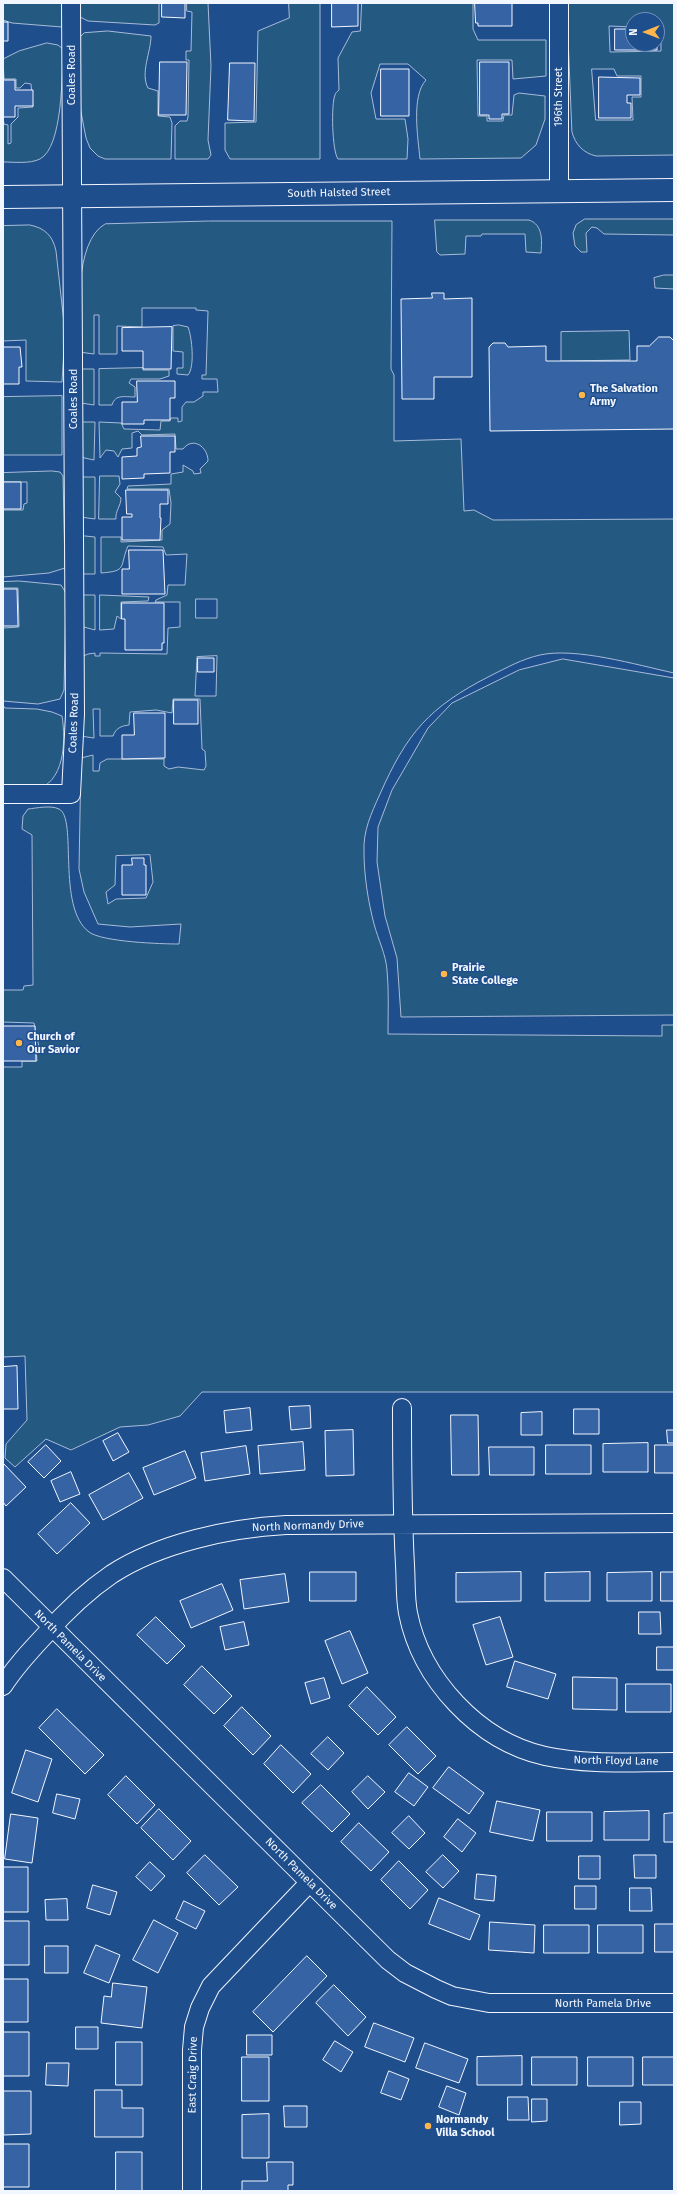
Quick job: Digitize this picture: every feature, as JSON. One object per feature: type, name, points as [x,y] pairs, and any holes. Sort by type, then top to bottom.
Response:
[{"type":"main road","name":"South Halsted Street","points":[[3,197],[674,190]]},
{"type":"street","name":"Coales Road","points":[[3,794],[71,794],[75,714],[72,3]]},
{"type":"street","name":"196th Street","points":[[559,3],[559,191]]},
{"type":"street","points":[[402,1408],[402,1524]]},
{"type":"street","name":"North Normandy Drive","points":[[3,1686],[10,1675],[51,1628],[82,1597],[114,1573],[157,1552],[202,1537],[270,1526],[674,1523]]},
{"type":"street","name":"North Floyd Lane","points":[[402,1524],[408,1612],[415,1638],[445,1689],[470,1719],[504,1740],[543,1756],[593,1762],[674,1762]]},
{"type":"street","name":"North Pamela Drive","points":[[3,1578],[51,1628],[388,1960],[421,1982],[452,1996],[504,2004],[674,2003]]},
{"type":"street","name":"East Craig Drive","points":[[192,2191],[192,2050],[194,2027],[200,2008],[211,1986],[309,1883]]},
{"type":"shaded area","points":[[3,3],[62,3],[62,27],[12,23],[3,20]]},
{"type":"shaded area","points":[[78,3],[159,3],[159,23],[155,25],[88,21],[78,16]]},
{"type":"shaded area","points":[[187,3],[208,3],[211,66],[208,140],[211,155],[208,159],[175,159],[175,126],[180,121],[187,121],[188,117],[189,60],[186,60],[186,51],[191,51],[192,12],[187,11]]},
{"type":"shaded area","points":[[289,3],[320,3],[320,159],[230,159],[225,150],[225,123],[256,122],[258,31],[289,18]]},
{"type":"shaded area","points":[[362,3],[473,3],[473,29],[478,40],[546,40],[546,76],[513,79],[512,60],[477,60],[478,116],[487,116],[487,121],[503,121],[504,115],[512,115],[514,95],[519,93],[545,96],[545,119],[536,145],[521,158],[420,159],[417,129],[417,106],[421,87],[426,80],[408,64],[380,64],[371,93],[376,119],[405,119],[408,139],[407,159],[338,159],[334,147],[333,117],[335,94],[339,90],[338,58],[352,32],[360,31]]},
{"type":"shaded area","points":[[567,3],[674,3],[674,155],[596,156],[583,150],[575,140],[572,132]],"holes":[[[592,69],[614,69],[617,76],[641,76],[641,97],[632,97],[633,120],[596,120]]]},
{"type":"shaded area","points":[[108,31],[151,36],[145,76],[148,88],[158,91],[158,116],[170,117],[172,123],[171,159],[105,159],[98,156],[90,148],[86,138],[80,107],[79,38],[84,33]]},
{"type":"shaded area","points":[[47,43],[58,45],[63,49],[60,108],[53,140],[48,152],[36,161],[3,162],[3,117],[4,124],[8,125],[8,144],[11,143],[11,124],[18,117],[18,108],[33,107],[31,84],[25,83],[20,88],[16,88],[16,79],[4,79],[3,59],[19,51]]},
{"type":"shaded area","points":[[585,219],[674,219],[674,235],[604,234],[597,228],[592,227],[586,233],[587,252],[581,252],[575,246],[573,233],[576,225]]},
{"type":"shaded area","points":[[435,220],[529,220],[537,225],[541,234],[541,253],[526,252],[525,234],[482,234],[481,236],[466,236],[465,254],[440,255],[437,252]]},
{"type":"shaded area","name":"Prairie State College","points":[[209,221],[392,221],[391,369],[394,375],[394,441],[461,439],[464,511],[474,510],[493,520],[674,519],[674,673],[607,658],[571,653],[555,653],[540,655],[520,661],[469,687],[451,699],[422,724],[400,754],[377,801],[366,830],[364,861],[370,906],[374,924],[384,953],[388,978],[388,1034],[662,1036],[662,1025],[674,1025],[674,1392],[202,1392],[180,1416],[148,1425],[120,1427],[71,1450],[46,1439],[15,1467],[5,1458],[6,1444],[27,1420],[25,1356],[3,1357],[3,1067],[22,1067],[22,1061],[37,1061],[36,1047],[39,1047],[34,1023],[3,1022],[3,990],[23,990],[24,986],[33,985],[32,835],[22,829],[23,816],[28,809],[48,807],[59,809],[64,816],[67,828],[70,884],[73,904],[79,920],[89,932],[106,938],[119,940],[179,944],[181,924],[130,927],[98,924],[84,892],[79,869],[81,758],[93,755],[93,771],[99,771],[100,763],[107,759],[164,759],[164,766],[169,769],[178,767],[204,770],[206,766],[205,751],[202,749],[200,699],[173,699],[172,713],[156,710],[130,712],[129,725],[119,728],[113,736],[100,736],[100,709],[93,709],[94,738],[80,736],[81,657],[95,653],[95,656],[100,656],[100,653],[167,654],[168,628],[180,627],[180,602],[155,602],[156,600],[167,595],[168,585],[185,585],[187,554],[166,555],[163,547],[128,546],[123,563],[119,569],[101,573],[101,537],[121,537],[121,542],[162,540],[162,530],[170,524],[171,503],[169,489],[127,489],[128,486],[171,484],[171,474],[183,472],[183,465],[193,471],[194,474],[201,473],[200,469],[208,461],[206,451],[195,443],[187,445],[183,449],[176,449],[175,434],[142,435],[138,431],[132,433],[132,448],[122,449],[118,457],[114,451],[106,450],[100,458],[99,422],[121,423],[124,429],[160,430],[161,421],[170,421],[171,418],[178,418],[178,422],[182,421],[182,407],[186,402],[194,402],[203,396],[203,392],[218,392],[217,379],[202,379],[202,375],[206,375],[208,311],[196,310],[196,308],[142,308],[142,327],[117,326],[117,354],[99,354],[99,315],[94,315],[94,354],[79,352],[79,302],[83,264],[88,247],[95,233],[105,224]],"holes":[[[196,599],[217,599],[217,618],[196,618]],[[217,656],[216,696],[195,696],[197,657]],[[150,855],[153,882],[146,898],[116,899],[108,904],[106,892],[115,885],[116,856]]]},
{"type":"shaded area","points":[[30,225],[40,228],[48,234],[55,246],[65,332],[62,382],[26,381],[26,340],[3,341],[3,226]]},
{"type":"shaded area","points":[[664,275],[674,275],[674,289],[655,288],[654,278]]},
{"type":"shaded area","points":[[179,325],[188,327],[191,338],[192,366],[188,375],[177,374],[177,368],[183,368],[183,352],[173,351],[173,326]]},
{"type":"shaded area","points":[[629,331],[630,360],[561,361],[561,332]]},
{"type":"shaded area","points":[[143,368],[143,370],[169,370],[169,376],[160,379],[131,379],[129,383],[135,387],[135,397],[121,397],[115,399],[112,405],[99,405],[99,369]]},
{"type":"shaded area","points":[[79,369],[94,369],[94,405],[81,403]]},
{"type":"shaded area","points":[[62,396],[62,455],[3,455],[3,397]]},
{"type":"shaded area","points":[[84,422],[95,422],[94,460],[80,457],[80,424]]},
{"type":"shaded area","points":[[60,472],[63,476],[65,568],[49,573],[3,577],[3,510],[23,510],[24,504],[27,503],[27,482],[3,482],[3,473]]},
{"type":"shaded area","points":[[100,476],[119,476],[120,484],[115,492],[121,498],[116,513],[116,519],[99,519]]},
{"type":"shaded area","points":[[82,477],[95,477],[95,519],[80,517]]},
{"type":"shaded area","points":[[80,537],[95,537],[95,574],[80,574]]},
{"type":"shaded area","points":[[19,581],[61,585],[66,593],[64,690],[60,699],[38,704],[3,701],[3,628],[19,627],[18,588],[3,588],[3,582]]},
{"type":"shaded area","points":[[80,595],[95,595],[95,630],[80,626]]},
{"type":"shaded area","points":[[100,595],[149,597],[148,601],[121,602],[121,619],[117,616],[114,629],[100,630]]},
{"type":"shaded area","points":[[563,659],[674,678],[674,1015],[401,1017],[397,958],[385,916],[377,862],[378,827],[392,790],[428,728],[452,703],[519,670]]},
{"type":"shaded area","points":[[3,705],[5,708],[37,709],[62,716],[64,737],[61,760],[58,771],[44,786],[30,791],[3,790]]},
{"type":"building","points":[[162,3],[185,3],[185,18],[162,17]]},
{"type":"building","points":[[332,3],[358,3],[358,26],[332,27]]},
{"type":"building","points":[[475,3],[512,3],[512,26],[478,26],[478,23],[476,23]]},
{"type":"building","points":[[3,22],[8,22],[8,41],[3,41]]},
{"type":"building","points":[[615,29],[625,29],[625,50],[615,50]]},
{"type":"building","points":[[160,62],[187,62],[186,115],[159,115]]},
{"type":"building","points":[[480,62],[509,62],[509,114],[502,114],[502,119],[489,119],[489,115],[480,115]]},
{"type":"building","points":[[230,63],[255,63],[254,121],[228,120]]},
{"type":"building","points":[[381,69],[409,69],[409,116],[381,116]]},
{"type":"building","points":[[599,77],[640,78],[640,95],[627,95],[627,103],[631,103],[631,118],[599,118]]},
{"type":"building","points":[[3,80],[15,80],[15,90],[33,90],[33,106],[15,106],[15,117],[3,117]]},
{"type":"building","points":[[432,293],[444,293],[444,299],[472,298],[472,377],[434,377],[434,399],[402,399],[401,299],[432,298]]},
{"type":"building","points":[[172,327],[171,369],[143,369],[143,351],[122,351],[122,328]]},
{"type":"building","name":"The Salvation Army","points":[[659,337],[670,337],[674,341],[674,429],[490,431],[489,347],[493,343],[505,343],[508,347],[546,346],[546,361],[637,361],[637,346],[649,346]]},
{"type":"building","points":[[3,347],[20,347],[22,367],[19,367],[19,384],[3,384]]},
{"type":"building","points":[[137,381],[175,381],[175,398],[170,398],[170,420],[144,420],[144,424],[122,424],[122,402],[137,402]]},
{"type":"building","points":[[141,436],[175,436],[175,452],[170,452],[170,473],[144,474],[144,478],[122,479],[122,457],[137,456],[137,448],[141,447]]},
{"type":"building","points":[[3,482],[21,482],[21,509],[3,509]]},
{"type":"building","points":[[126,490],[168,490],[168,504],[160,504],[160,540],[122,540],[122,517],[132,517],[132,514],[127,514]]},
{"type":"building","points":[[129,550],[163,550],[165,594],[122,594],[122,569],[129,569]]},
{"type":"building","points":[[3,589],[17,589],[18,626],[3,626]]},
{"type":"building","points":[[122,603],[164,603],[164,643],[162,643],[162,650],[125,650],[125,619],[122,619]]},
{"type":"building","points":[[198,658],[214,658],[214,672],[198,672]]},
{"type":"building","points":[[174,700],[198,700],[198,724],[174,724]]},
{"type":"building","points":[[134,713],[165,713],[165,758],[122,759],[122,735],[134,735]]},
{"type":"building","points":[[132,858],[144,858],[144,865],[146,865],[146,895],[122,895],[122,865],[132,865]]},
{"type":"building","name":"Church of Our Savior","points":[[3,1026],[35,1026],[36,1061],[3,1061]]},
{"type":"building","points":[[17,1366],[18,1409],[3,1409],[3,1367]]},
{"type":"building","points":[[310,1406],[311,1428],[291,1430],[289,1407]]},
{"type":"building","points":[[250,1408],[252,1430],[226,1433],[224,1411]]},
{"type":"building","points":[[574,1409],[599,1409],[599,1434],[574,1434]]},
{"type":"building","points":[[542,1412],[542,1435],[521,1435],[521,1413]]},
{"type":"building","points":[[451,1415],[478,1415],[479,1475],[452,1475]]},
{"type":"building","points":[[353,1430],[354,1475],[326,1476],[325,1431]]},
{"type":"building","points":[[667,1430],[674,1430],[674,1443],[668,1443]]},
{"type":"building","points":[[118,1433],[129,1452],[113,1461],[103,1441]]},
{"type":"building","points":[[303,1442],[305,1470],[260,1474],[258,1446]]},
{"type":"building","points":[[648,1443],[648,1472],[603,1472],[603,1444]]},
{"type":"building","points":[[46,1445],[61,1461],[44,1478],[28,1462]]},
{"type":"building","points":[[546,1445],[591,1445],[591,1474],[546,1474]]},
{"type":"building","points":[[655,1445],[674,1445],[674,1473],[655,1473]]},
{"type":"building","points":[[246,1446],[250,1474],[205,1481],[201,1453]]},
{"type":"building","points":[[489,1447],[534,1447],[534,1475],[490,1475]]},
{"type":"building","points":[[185,1451],[196,1478],[154,1495],[143,1468]]},
{"type":"building","points":[[3,1463],[26,1487],[6,1506],[3,1502]]},
{"type":"building","points":[[71,1472],[80,1494],[60,1502],[51,1481]]},
{"type":"building","points":[[129,1473],[143,1498],[103,1520],[89,1495]]},
{"type":"building","points":[[71,1503],[90,1523],[57,1554],[38,1534]]},
{"type":"building","points":[[310,1572],[356,1572],[356,1601],[310,1601]]},
{"type":"building","points":[[521,1572],[521,1601],[456,1602],[456,1573]]},
{"type":"building","points":[[590,1572],[590,1601],[545,1601],[545,1573]]},
{"type":"building","points":[[652,1572],[652,1601],[607,1601],[607,1573]]},
{"type":"building","points":[[661,1572],[674,1572],[674,1601],[661,1601]]},
{"type":"building","points":[[285,1574],[289,1602],[244,1609],[240,1580]]},
{"type":"building","points":[[222,1584],[233,1610],[191,1628],[180,1601]]},
{"type":"building","points":[[639,1612],[660,1612],[661,1634],[639,1634]]},
{"type":"building","points":[[156,1617],[185,1646],[167,1664],[137,1635]]},
{"type":"building","points":[[500,1617],[513,1657],[486,1665],[473,1625]]},
{"type":"building","points":[[244,1622],[249,1645],[225,1650],[220,1627]]},
{"type":"building","points":[[350,1631],[368,1673],[342,1684],[325,1641]]},
{"type":"building","points":[[657,1647],[674,1647],[674,1670],[657,1670]]},
{"type":"building","points":[[515,1661],[556,1674],[548,1699],[507,1687]]},
{"type":"building","points":[[202,1666],[232,1696],[214,1714],[184,1685]]},
{"type":"building","points":[[573,1677],[617,1678],[617,1710],[573,1709]]},
{"type":"building","points":[[324,1678],[330,1698],[311,1704],[305,1683]]},
{"type":"building","points":[[626,1684],[671,1684],[671,1712],[626,1712]]},
{"type":"building","points":[[367,1687],[396,1717],[378,1735],[349,1706]]},
{"type":"building","points":[[242,1707],[271,1736],[253,1755],[224,1726]]},
{"type":"building","points":[[57,1709],[104,1755],[85,1774],[39,1728]]},
{"type":"building","points":[[407,1727],[436,1756],[418,1774],[389,1745]]},
{"type":"building","points":[[328,1737],[344,1753],[328,1770],[311,1754]]},
{"type":"building","points":[[281,1745],[311,1774],[293,1793],[264,1764]]},
{"type":"building","points":[[26,1750],[52,1759],[38,1802],[12,1793]]},
{"type":"building","points":[[449,1767],[484,1793],[469,1814],[433,1788]]},
{"type":"building","points":[[409,1773],[428,1787],[414,1806],[395,1792]]},
{"type":"building","points":[[126,1776],[155,1805],[137,1824],[108,1795]]},
{"type":"building","points":[[368,1776],[385,1792],[368,1809],[352,1792]]},
{"type":"building","points":[[321,1785],[350,1814],[332,1832],[302,1803]]},
{"type":"building","points":[[57,1794],[80,1799],[75,1819],[53,1813]]},
{"type":"building","points":[[497,1801],[540,1810],[533,1841],[490,1832]]},
{"type":"building","points":[[159,1809],[191,1841],[173,1860],[141,1828]]},
{"type":"building","points":[[649,1811],[649,1840],[604,1840],[604,1812]]},
{"type":"building","points":[[547,1812],[592,1812],[592,1841],[547,1841]]},
{"type":"building","points":[[674,1813],[674,1842],[664,1842],[664,1814]]},
{"type":"building","points":[[11,1814],[38,1818],[32,1863],[5,1859]]},
{"type":"building","points":[[409,1816],[425,1833],[409,1849],[392,1833]]},
{"type":"building","points":[[458,1819],[476,1833],[462,1852],[444,1837]]},
{"type":"building","points":[[359,1823],[389,1852],[371,1871],[341,1842]]},
{"type":"building","points":[[205,1855],[238,1887],[219,1905],[187,1873]]},
{"type":"building","points":[[443,1855],[459,1871],[443,1888],[426,1872]]},
{"type":"building","points":[[634,1855],[656,1855],[656,1878],[635,1878]]},
{"type":"building","points":[[579,1856],[600,1856],[600,1879],[579,1879]]},
{"type":"building","points":[[399,1861],[428,1890],[410,1909],[381,1880]]},
{"type":"building","points":[[150,1862],[165,1876],[151,1891],[136,1877]]},
{"type":"building","points":[[3,1867],[28,1867],[28,1912],[3,1912]]},
{"type":"building","points":[[477,1874],[496,1876],[494,1901],[475,1899]]},
{"type":"building","points":[[93,1885],[117,1892],[110,1915],[87,1908]]},
{"type":"building","points":[[575,1886],[596,1886],[596,1909],[575,1909]]},
{"type":"building","points":[[630,1888],[651,1888],[652,1911],[630,1911]]},
{"type":"building","points":[[439,1898],[480,1915],[470,1940],[429,1924]]},
{"type":"building","points":[[67,1899],[68,1920],[46,1920],[45,1900]]},
{"type":"building","points":[[184,1901],[205,1911],[196,1929],[176,1919]]},
{"type":"building","points":[[154,1920],[178,1933],[158,1973],[133,1960]]},
{"type":"building","points":[[3,1921],[29,1921],[29,1965],[3,1965]]},
{"type":"building","points":[[490,1922],[535,1925],[534,1953],[489,1950]]},
{"type":"building","points":[[655,1924],[674,1924],[674,1952],[655,1952]]},
{"type":"building","points":[[544,1925],[589,1925],[589,1953],[544,1953]]},
{"type":"building","points":[[598,1925],[643,1925],[643,1953],[598,1953]]},
{"type":"building","points":[[96,1945],[120,1955],[109,1983],[84,1973]]},
{"type":"building","points":[[45,1946],[68,1946],[68,1973],[45,1973]]},
{"type":"building","points":[[307,1956],[327,1976],[273,2032],[253,2012]]},
{"type":"building","points":[[3,1979],[28,1979],[28,2022],[3,2022]]},
{"type":"building","points":[[113,1983],[147,1987],[142,2028],[101,2023],[104,1996],[111,1997]]},
{"type":"building","points":[[334,1985],[366,2017],[348,2036],[316,2003]]},
{"type":"building","points":[[374,2023],[414,2038],[405,2062],[365,2047]]},
{"type":"building","points":[[76,2027],[98,2027],[98,2049],[76,2049]]},
{"type":"building","points":[[3,2032],[29,2032],[29,2076],[3,2076]]},
{"type":"building","points":[[247,2035],[272,2035],[272,2055],[247,2055]]},
{"type":"building","points":[[335,2041],[353,2052],[341,2072],[323,2060]]},
{"type":"building","points":[[116,2042],[142,2042],[142,2085],[116,2085]]},
{"type":"building","points":[[425,2043],[468,2059],[459,2083],[416,2068]]},
{"type":"building","points":[[522,2056],[522,2085],[477,2085],[477,2057]]},
{"type":"building","points":[[242,2057],[269,2057],[269,2101],[242,2101]]},
{"type":"building","points":[[532,2057],[577,2057],[577,2085],[532,2085]]},
{"type":"building","points":[[588,2057],[633,2057],[633,2086],[588,2086]]},
{"type":"building","points":[[643,2057],[674,2057],[674,2085],[643,2085]]},
{"type":"building","points":[[47,2063],[69,2063],[68,2086],[46,2085]]},
{"type":"building","points":[[389,2071],[409,2079],[401,2100],[381,2093]]},
{"type":"building","points":[[447,2086],[466,2093],[459,2115],[439,2107]]},
{"type":"building","points":[[95,2090],[122,2090],[122,2108],[143,2108],[143,2137],[95,2137]]},
{"type":"building","points":[[4,2091],[31,2091],[31,2134],[4,2135]]},
{"type":"building","points":[[508,2097],[528,2097],[529,2120],[508,2120]]},
{"type":"building","points":[[532,2099],[547,2099],[547,2121],[532,2122]]},
{"type":"building","points":[[620,2102],[641,2102],[641,2124],[620,2125]]},
{"type":"building","points":[[284,2106],[307,2106],[307,2127],[285,2127]]},
{"type":"building","points":[[269,2114],[269,2158],[242,2158],[242,2115]]},
{"type":"building","points":[[3,2144],[29,2144],[29,2187],[3,2187]]},
{"type":"building","points":[[116,2152],[142,2152],[142,2191],[116,2191]]},
{"type":"building","points":[[267,2162],[293,2162],[293,2185],[288,2185],[288,2191],[242,2191],[242,2181],[267,2181]]},
{"type":"place","name":"The Salvation Army","points":[[582,395]]},
{"type":"place","name":"Prairie State College","points":[[444,974]]},
{"type":"place","name":"Church of Our Savior","points":[[19,1043]]},
{"type":"place","name":"Normandy Villa School","points":[[428,2126]]}]
